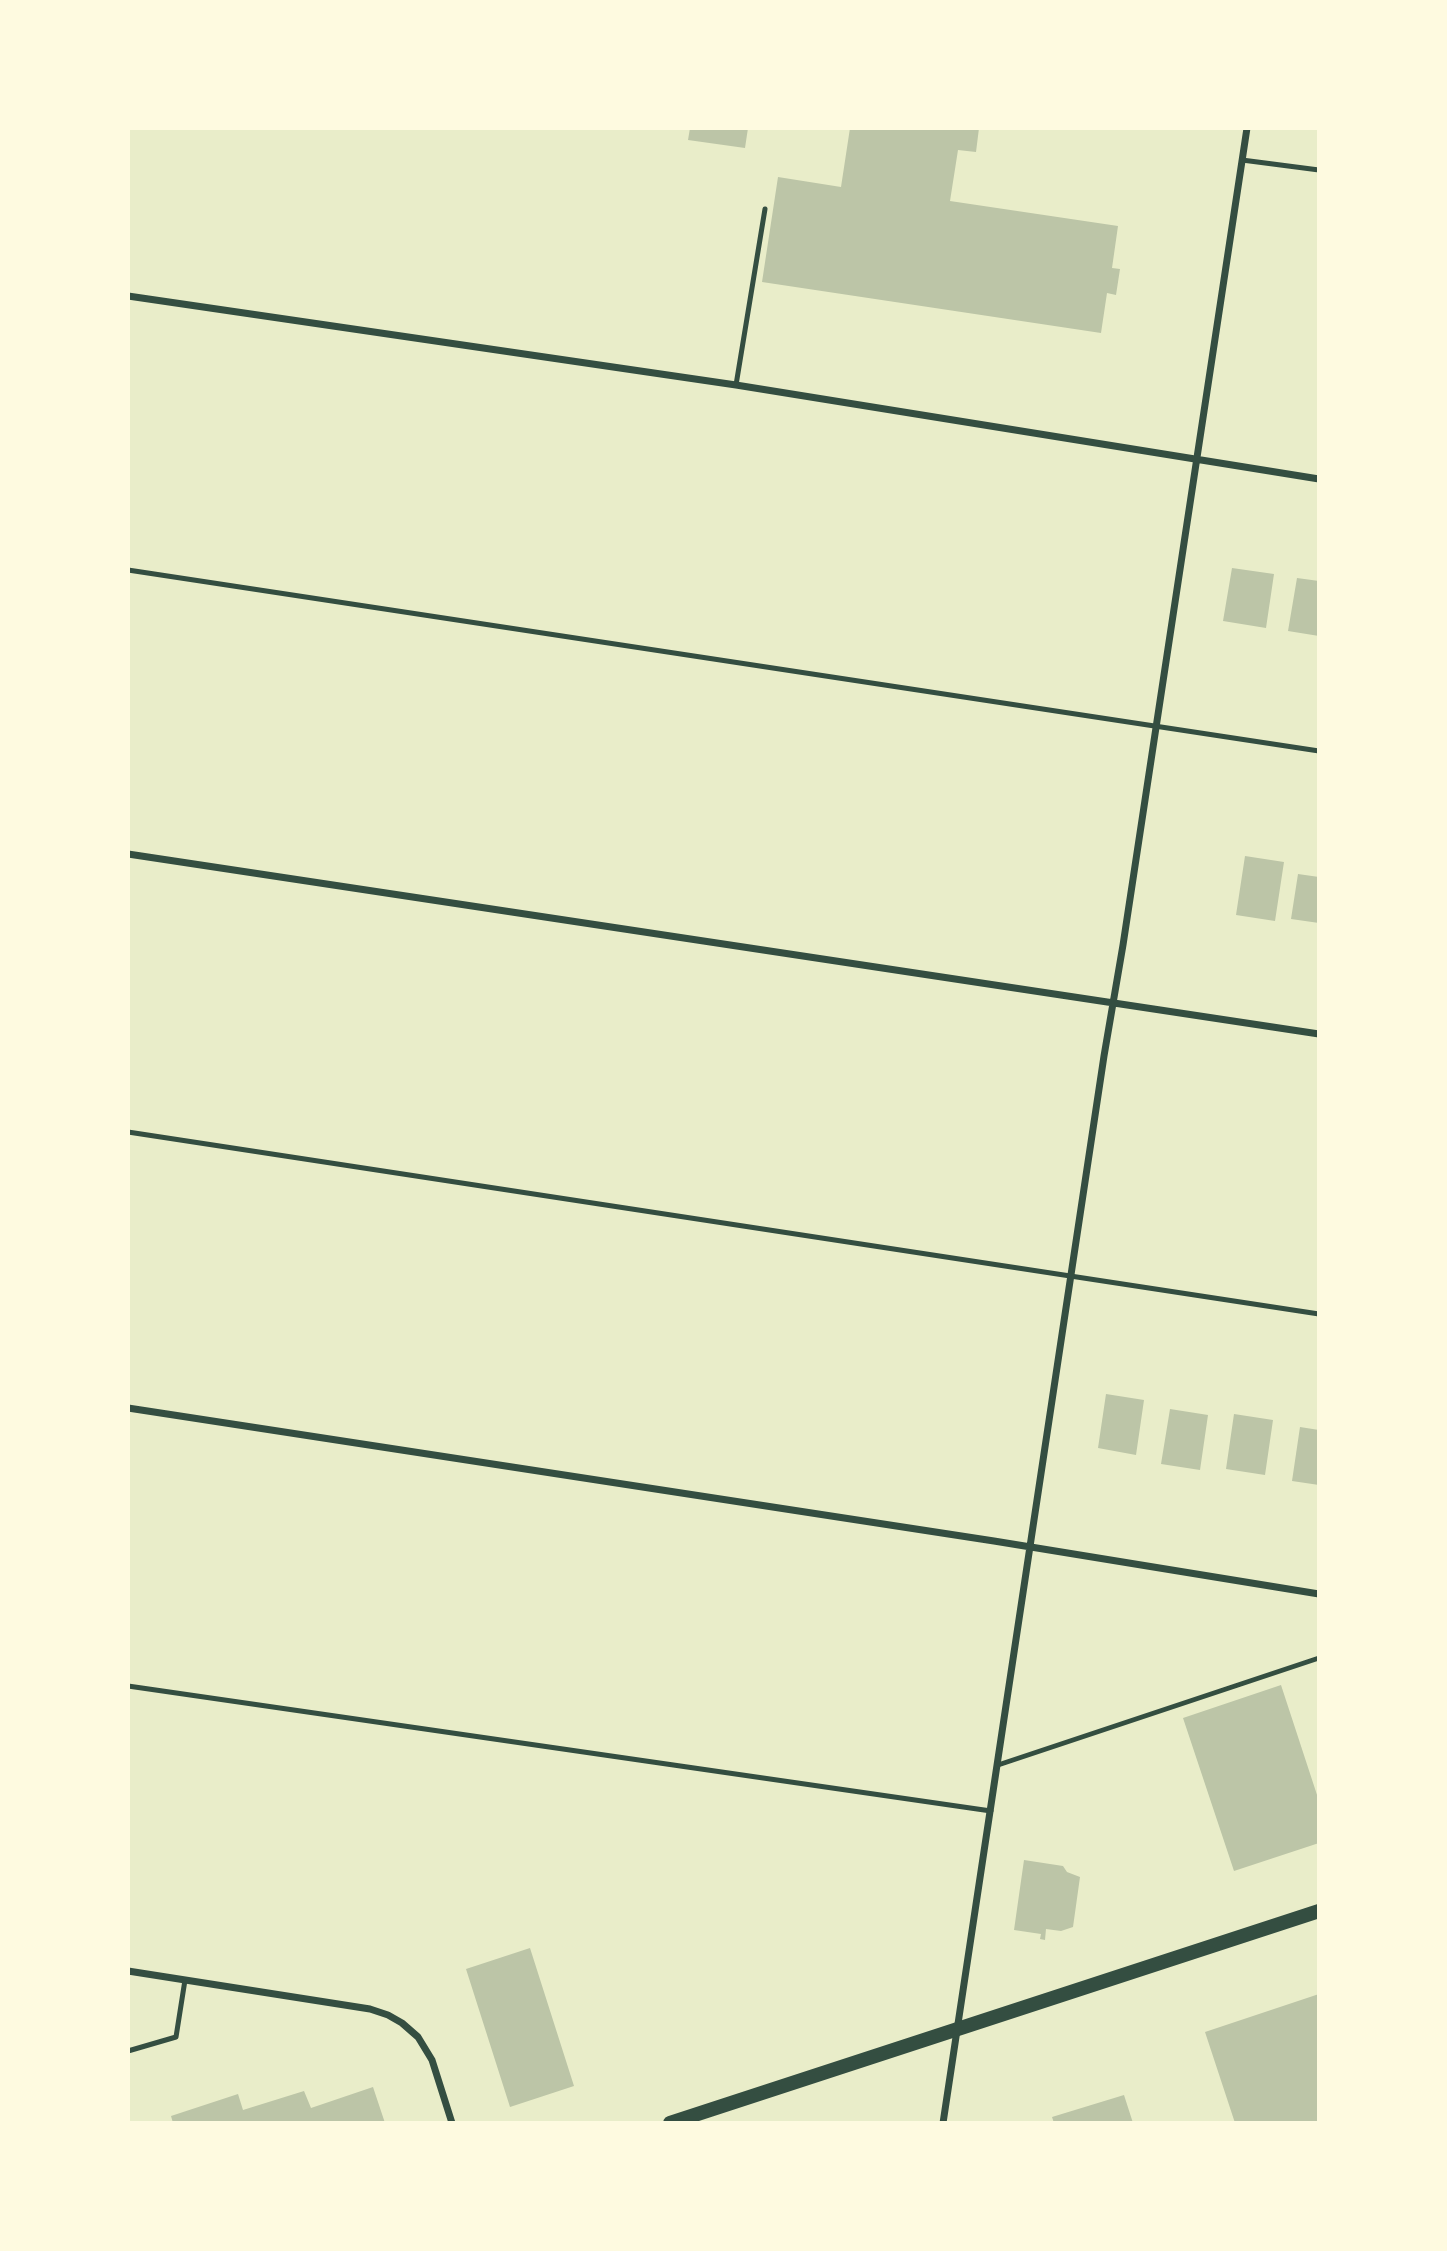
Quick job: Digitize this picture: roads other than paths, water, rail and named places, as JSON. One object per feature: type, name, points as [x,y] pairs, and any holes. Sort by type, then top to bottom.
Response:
[{"type":"main road","points":[[670,2123],[1319,1911]]},
{"type":"street","points":[[943,2123],[1247,128]]},
{"type":"street","points":[[128,296],[736,384],[1319,479]]},
{"type":"street","points":[[128,854],[1319,1034]]},
{"type":"street","points":[[128,1408],[1319,1594]]},
{"type":"street","points":[[128,1971],[370,2009],[388,2015],[418,2037],[432,2060],[452,2123]]},
{"type":"lane","points":[[1242,160],[1319,170]]},
{"type":"lane","points":[[736,384],[765,209]]},
{"type":"lane","points":[[128,570],[1319,751]]},
{"type":"lane","points":[[128,1132],[1319,1314]]},
{"type":"lane","points":[[998,1765],[1319,1658]]},
{"type":"lane","points":[[128,1686],[991,1811]]},
{"type":"lane","points":[[128,2051],[176,2037],[185,1980]]}]
